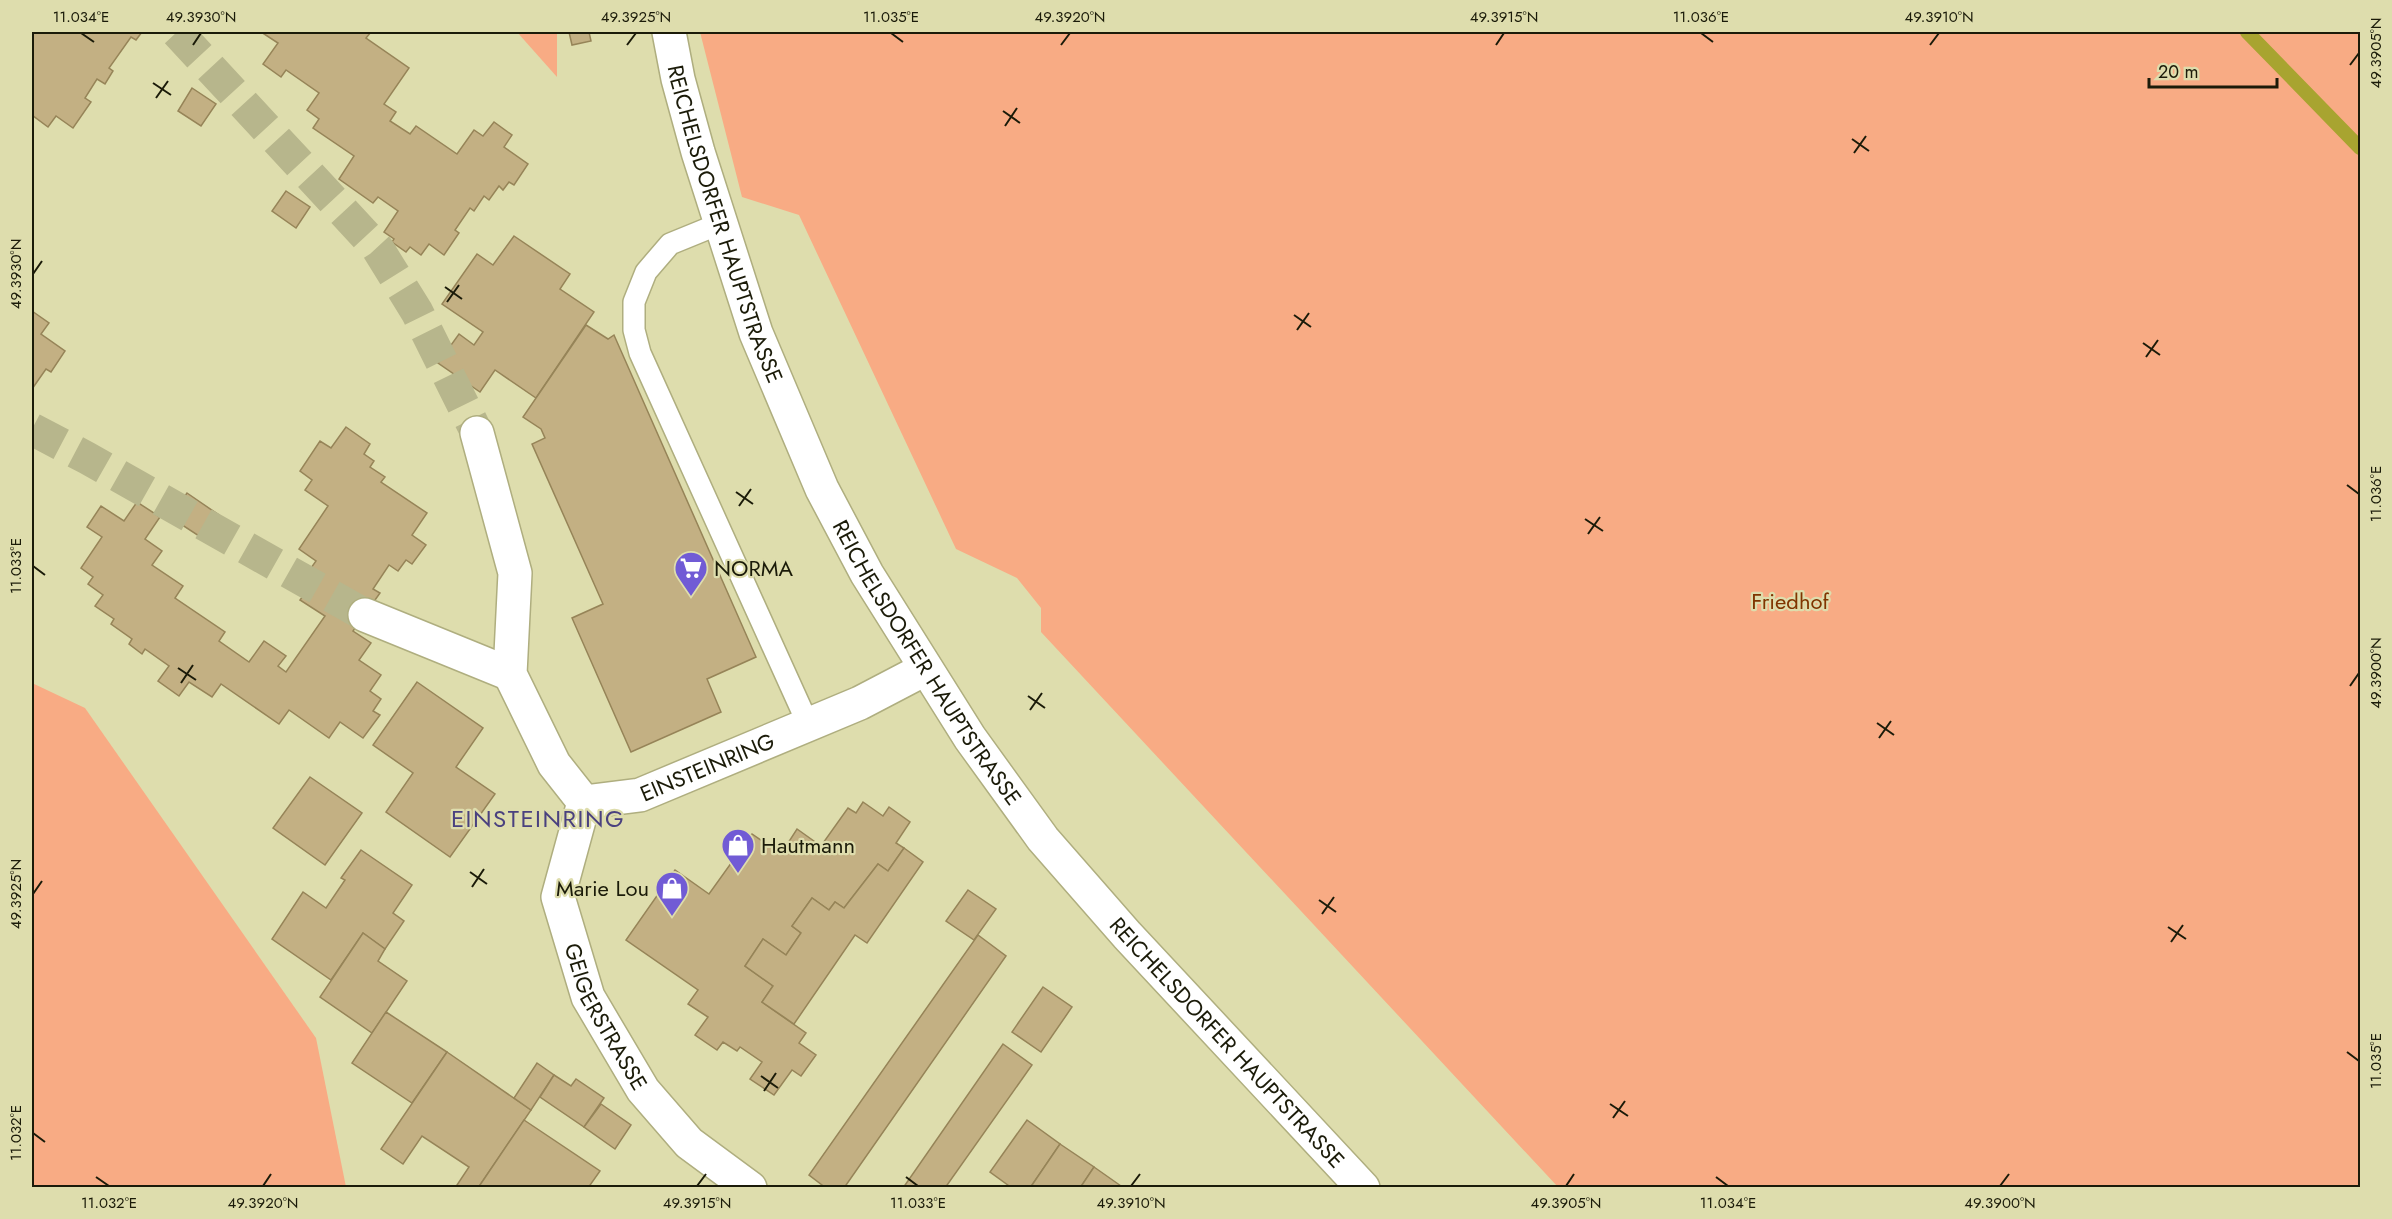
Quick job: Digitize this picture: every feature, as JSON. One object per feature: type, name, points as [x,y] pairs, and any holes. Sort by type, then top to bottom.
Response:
[{"type":"street","name":"REICHELSDORFER HAUPTSTRASSE","points":[[669,32],[678,79],[720,224],[756,333],[822,489],[867,574],[925,669],[1043,839],[1127,934],[1363,1188]]},
{"type":"street","points":[[477,433],[515,573],[510,674],[554,764],[584,802]]},
{"type":"street","points":[[364,615],[510,674]]},
{"type":"street","name":"EINSTEINRING","points":[[584,802],[640,795],[860,703],[925,669]]},
{"type":"street","name":"GEIGERSTRASSE","points":[[584,802],[558,897],[588,998],[643,1090],[689,1143],[750,1188]]},
{"type":"lane","points":[[720,224],[670,244],[646,272],[634,302],[634,330],[640,353],[808,724]]},
{"type":"green space","points":[[517,32],[557,32],[557,77]]},
{"type":"green space","name":"Friedhof","points":[[700,32],[2360,32],[2360,1187],[1558,1187],[1041,632],[1041,608],[1017,578],[956,549],[799,215],[742,197]]},
{"type":"green space","points":[[32,683],[85,708],[316,1038],[346,1187],[32,1187]]},
{"type":"building","points":[[32,32],[142,32],[136,40],[131,37],[109,68],[113,71],[105,84],[97,79],[85,98],[91,102],[73,128],[56,116],[48,127],[32,115]]},
{"type":"building","points":[[261,32],[371,32],[366,38],[409,68],[384,104],[396,112],[390,121],[410,134],[416,126],[457,154],[474,130],[483,136],[494,122],[512,135],[504,147],[528,164],[514,185],[509,182],[503,190],[499,186],[489,200],[484,196],[474,211],[470,208],[455,230],[459,233],[444,255],[429,244],[421,255],[410,247],[406,252],[392,242],[394,239],[384,232],[398,211],[378,197],[373,203],[339,179],[354,156],[313,128],[319,119],[307,110],[319,93],[286,70],[281,77],[263,64],[278,43]]},
{"type":"building","points":[[569,32],[589,32],[591,41],[572,45]]},
{"type":"building","points":[[192,88],[216,104],[201,126],[178,111]]},
{"type":"building","points":[[286,191],[310,207],[296,228],[272,211]]},
{"type":"building","points":[[514,236],[570,274],[560,289],[594,312],[536,398],[495,370],[480,392],[438,363],[459,334],[474,345],[483,332],[442,304],[477,254],[493,265]]},
{"type":"building","points":[[32,311],[49,323],[41,334],[65,351],[51,372],[46,369],[32,389]]},
{"type":"building","points":[[586,325],[608,339],[614,335],[756,657],[707,679],[721,712],[631,752],[572,618],[603,604],[532,444],[545,438],[541,429],[523,417]]},
{"type":"building","points":[[346,427],[370,444],[364,454],[374,461],[370,467],[385,477],[381,482],[427,513],[412,535],[426,545],[412,564],[406,560],[398,571],[389,565],[373,589],[380,593],[353,631],[371,643],[359,660],[381,675],[370,691],[381,699],[373,711],[380,715],[363,738],[340,722],[329,738],[289,710],[279,724],[221,684],[212,697],[189,682],[179,696],[158,681],[169,666],[145,649],[142,654],[129,644],[132,639],[111,624],[114,619],[95,606],[103,595],[88,584],[93,577],[81,568],[102,537],[87,527],[101,506],[124,521],[137,502],[160,517],[145,539],[162,551],[152,565],[183,586],[175,598],[225,632],[219,641],[249,662],[264,641],[286,656],[278,666],[286,672],[325,616],[300,600],[314,581],[306,575],[316,561],[299,549],[328,506],[305,490],[312,480],[300,471],[320,441],[331,448]]},
{"type":"building","points":[[187,493],[219,515],[202,538],[170,517]]},
{"type":"building","points":[[417,682],[483,728],[456,767],[495,794],[450,857],[386,812],[413,773],[373,745]]},
{"type":"building","points":[[310,777],[362,813],[325,865],[273,828]]},
{"type":"building","points":[[863,802],[883,816],[889,807],[910,822],[896,843],[904,848],[888,871],[878,864],[844,908],[835,902],[829,910],[812,898],[792,926],[801,933],[786,955],[763,939],[745,966],[773,986],[762,1002],[806,1033],[799,1043],[816,1055],[801,1076],[792,1070],[774,1095],[750,1079],[762,1062],[740,1047],[737,1051],[723,1042],[717,1050],[695,1035],[708,1017],[688,1004],[698,990],[626,940],[675,870],[709,894],[752,834],[781,854],[797,829],[821,846],[848,808],[856,813]]},
{"type":"building","points":[[904,848],[923,862],[867,943],[855,935],[794,1024],[762,1002],[773,986],[745,966],[763,939],[786,955],[801,933],[792,926],[812,898],[829,910],[835,902],[844,908],[878,864],[888,871]]},
{"type":"building","points":[[361,850],[412,885],[393,913],[404,921],[385,949],[363,933],[331,980],[272,939],[303,892],[326,908],[345,880],[341,878]]},
{"type":"building","points":[[968,890],[996,909],[974,940],[946,921]]},
{"type":"building","points":[[363,933],[385,949],[378,961],[407,981],[372,1033],[320,997]]},
{"type":"building","points":[[978,935],[1006,956],[844,1188],[826,1188],[809,1175]]},
{"type":"building","points":[[1043,987],[1072,1007],[1041,1052],[1012,1032]]},
{"type":"building","points":[[386,1012],[447,1052],[412,1103],[352,1063]]},
{"type":"building","points":[[1003,1044],[1032,1065],[945,1188],[903,1188]]},
{"type":"building","points":[[447,1052],[531,1110],[478,1188],[455,1188],[469,1167],[422,1136],[403,1164],[381,1149]]},
{"type":"building","points":[[537,1063],[554,1075],[531,1110],[514,1098]]},
{"type":"building","points":[[554,1075],[571,1086],[576,1079],[604,1098],[584,1127],[540,1097]]},
{"type":"building","points":[[601,1104],[631,1125],[615,1149],[584,1127]]},
{"type":"building","points":[[524,1120],[600,1171],[588,1188],[478,1188]]},
{"type":"building","points":[[1027,1120],[1060,1144],[1030,1188],[1012,1188],[990,1172]]},
{"type":"building","points":[[1060,1144],[1094,1167],[1080,1188],[1030,1188]]},
{"type":"building","points":[[1094,1167],[1121,1186],[1123,1188],[1080,1188]]},
{"type":"waterway","points":[[2247,32],[2360,148]]},
{"type":"tunnel","points":[[177,32],[378,249],[417,312],[477,433]]},
{"type":"tunnel","points":[[32,429],[365,615]]},
{"type":"place","name":"NORMA","points":[[691,597]]},
{"type":"place","name":"Hautmann","points":[[738,874]]},
{"type":"place","name":"Marie Lou","points":[[672,917]]},
{"type":"district","name":"EINSTEINRING","points":[[538,819]]}]
